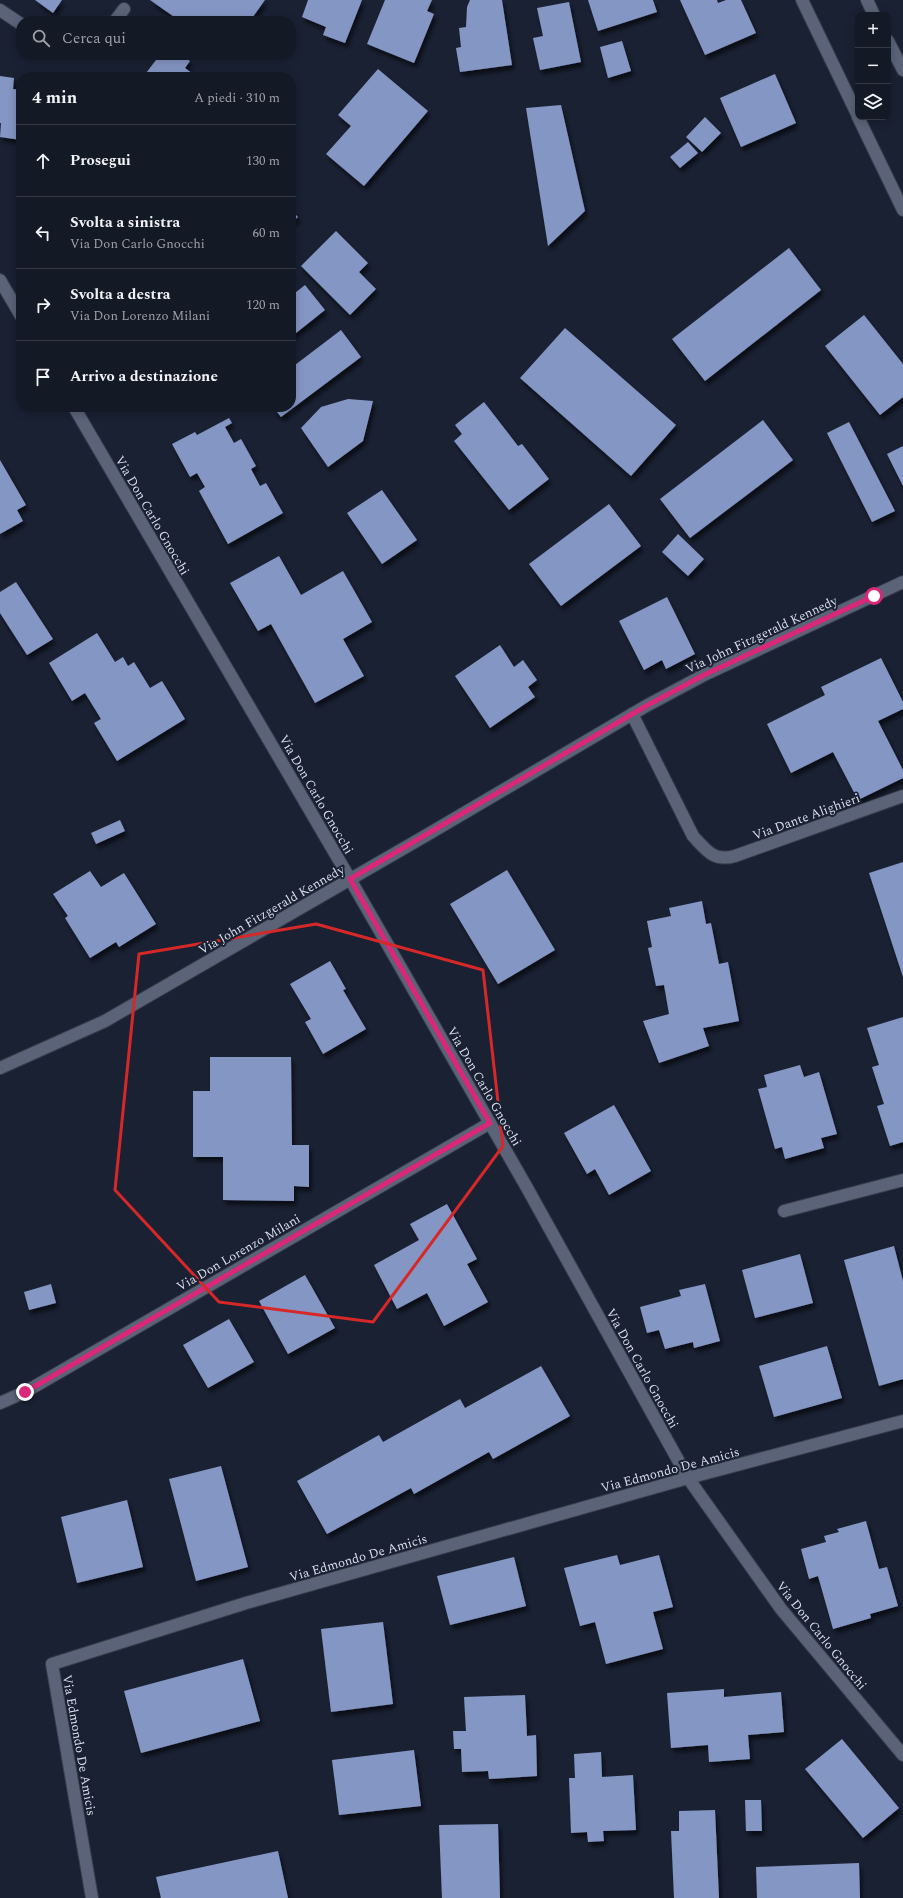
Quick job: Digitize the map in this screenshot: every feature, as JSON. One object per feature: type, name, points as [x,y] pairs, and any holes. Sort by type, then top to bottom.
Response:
[{"type":"street","points":[[802,0],[855,111]]},
{"type":"street","points":[[867,0],[873,12]]},
{"type":"street","points":[[119,16],[124,9]]},
{"type":"street","points":[[0,10],[16,21]]},
{"type":"street","points":[[891,47],[903,70]]},
{"type":"street","points":[[859,120],[903,210]]},
{"type":"street","points":[[0,280],[16,307]]},
{"type":"street","name":"Via Don Carlo Gnocchi","points":[[77,412],[350,879],[490,1123],[688,1478],[781,1610],[903,1755]]},
{"type":"street","name":"Via John Fitzgerald Kennedy","points":[[0,1068],[105,1021],[632,714],[704,675],[903,582]]},
{"type":"street","name":"Via Dante Alighieri","points":[[632,714],[693,836],[707,852],[717,857],[726,858],[735,856],[903,796]]},
{"type":"street","name":"Via Don Lorenzo Milani","points":[[0,1403],[25,1392],[490,1123]]},
{"type":"street","points":[[784,1211],[903,1180]]},
{"type":"street","name":"Via Edmondo De Amicis","points":[[92,1898],[52,1664],[246,1603],[688,1478],[903,1421]]},
{"type":"highlighted area","points":[[316,924],[483,970],[503,1146],[373,1322],[219,1302],[115,1190],[139,954]]},
{"type":"building","points":[[35,0],[62,0],[53,13]]},
{"type":"building","points":[[150,0],[265,0],[254,16],[173,16]]},
{"type":"building","points":[[308,0],[362,0],[345,43],[323,35],[326,27],[302,17]]},
{"type":"building","points":[[385,0],[432,0],[427,11],[434,14],[414,63],[367,44]]},
{"type":"building","points":[[470,0],[502,0],[512,65],[460,72],[456,48],[461,47],[459,28],[466,27],[467,7]]},
{"type":"building","points":[[588,0],[653,0],[657,12],[598,31]]},
{"type":"building","points":[[680,0],[717,0],[718,3],[726,0],[741,0],[756,33],[705,55]]},
{"type":"building","points":[[569,2],[581,62],[540,70],[533,38],[543,36],[537,8]]},
{"type":"building","points":[[622,41],[631,71],[608,78],[600,47]]},
{"type":"building","points":[[156,60],[190,61],[185,68],[190,72],[147,72]]},
{"type":"building","points":[[378,69],[428,111],[364,186],[326,154],[351,126],[338,115]]},
{"type":"building","points":[[775,74],[796,123],[741,147],[720,98]]},
{"type":"building","points":[[0,76],[14,78],[13,89],[16,89],[16,139],[0,137]]},
{"type":"building","points":[[561,105],[585,211],[548,246],[526,108]]},
{"type":"building","points":[[705,117],[721,133],[702,152],[686,137]]},
{"type":"building","points":[[688,142],[698,153],[680,168],[670,157]]},
{"type":"building","points":[[336,231],[368,263],[359,272],[376,289],[350,315],[301,266]]},
{"type":"building","points":[[789,248],[821,290],[705,381],[672,339]]},
{"type":"building","points":[[305,285],[325,310],[296,333],[296,292]]},
{"type":"building","points":[[864,315],[903,364],[903,397],[880,415],[825,346]]},
{"type":"building","points":[[565,328],[676,425],[631,476],[520,378]]},
{"type":"building","points":[[341,330],[361,357],[296,406],[296,364]]},
{"type":"building","points":[[348,399],[373,401],[363,441],[328,467],[301,428],[321,407]]},
{"type":"building","points":[[484,402],[518,446],[522,444],[549,479],[509,510],[454,441],[462,434],[455,425]]},
{"type":"building","points":[[277,412],[288,412],[281,417]]},
{"type":"building","points":[[229,418],[232,423],[225,427],[234,443],[241,439],[256,466],[251,469],[260,486],[266,483],[283,513],[228,544],[199,491],[205,487],[197,473],[190,477],[172,444],[195,432],[197,435]]},
{"type":"building","points":[[763,420],[793,460],[690,538],[660,499]]},
{"type":"building","points":[[849,422],[895,511],[872,522],[827,433]]},
{"type":"building","points":[[903,446],[903,486],[887,454]]},
{"type":"building","points":[[0,460],[26,505],[17,510],[23,521],[0,534]]},
{"type":"building","points":[[382,490],[417,540],[382,564],[347,513]]},
{"type":"building","points":[[609,504],[641,546],[561,606],[529,564]]},
{"type":"building","points":[[678,534],[704,559],[688,576],[662,552]]},
{"type":"building","points":[[279,556],[301,595],[343,571],[372,622],[343,639],[364,676],[315,703],[271,624],[258,631],[230,583]]},
{"type":"building","points":[[16,582],[53,639],[27,655],[0,613],[0,592]]},
{"type":"building","points":[[667,597],[695,654],[666,669],[662,660],[644,670],[619,621]]},
{"type":"building","points":[[97,633],[115,662],[123,657],[128,666],[134,662],[150,688],[162,681],[185,719],[117,761],[94,723],[101,719],[85,693],[72,701],[49,663]]},
{"type":"building","points":[[500,645],[514,667],[523,660],[537,680],[528,687],[535,697],[490,728],[455,676]]},
{"type":"building","points":[[881,658],[903,702],[903,709],[878,721],[903,770],[903,778],[858,800],[833,752],[791,773],[767,724],[825,695],[821,687]]},
{"type":"building","points":[[120,820],[125,831],[96,844],[91,833]]},
{"type":"building","points":[[903,862],[903,977],[869,873]]},
{"type":"building","points":[[507,870],[555,950],[498,984],[450,904]]},
{"type":"building","points":[[90,871],[101,887],[124,873],[156,924],[119,947],[116,942],[90,958],[65,918],[68,916],[53,894]]},
{"type":"building","points":[[702,901],[706,924],[711,923],[719,964],[728,962],[739,1021],[703,1028],[709,1046],[659,1063],[643,1021],[669,1014],[664,985],[656,986],[648,948],[652,947],[647,921],[671,916],[669,908]]},
{"type":"building","points":[[330,961],[346,989],[343,990],[366,1029],[323,1054],[305,1022],[311,1019],[290,984]]},
{"type":"building","points":[[903,1017],[903,1142],[890,1146],[877,1106],[884,1104],[872,1067],[879,1065],[867,1028]]},
{"type":"building","points":[[210,1057],[291,1057],[292,1145],[309,1145],[309,1187],[294,1186],[294,1201],[223,1200],[223,1157],[193,1157],[193,1091],[210,1091]]},
{"type":"building","points":[[800,1065],[804,1077],[819,1072],[837,1134],[821,1138],[824,1148],[785,1159],[782,1147],[775,1149],[758,1089],[767,1087],[764,1075]]},
{"type":"building","points":[[614,1105],[651,1171],[609,1195],[595,1169],[587,1174],[564,1133]]},
{"type":"building","points":[[447,1204],[477,1259],[467,1264],[488,1302],[444,1326],[427,1293],[397,1309],[374,1265],[419,1240],[410,1224]]},
{"type":"building","points":[[894,1246],[903,1281],[903,1379],[879,1386],[844,1260]]},
{"type":"building","points":[[800,1254],[813,1303],[755,1318],[742,1270]]},
{"type":"building","points":[[305,1275],[335,1328],[288,1354],[259,1301]]},
{"type":"building","points":[[51,1284],[56,1303],[29,1310],[24,1292]]},
{"type":"building","points":[[705,1284],[720,1341],[694,1348],[693,1342],[665,1349],[659,1330],[647,1333],[640,1307],[681,1296],[679,1290]]},
{"type":"building","points":[[229,1319],[254,1362],[208,1388],[183,1345]]},
{"type":"building","points":[[827,1346],[842,1398],[774,1417],[759,1366]]},
{"type":"building","points":[[541,1366],[570,1416],[493,1459],[489,1452],[414,1494],[411,1488],[327,1534],[297,1481],[379,1435],[383,1442],[460,1399],[465,1408]]},
{"type":"building","points":[[221,1466],[248,1567],[196,1581],[169,1479]]},
{"type":"building","points":[[127,1500],[143,1567],[77,1583],[61,1517]]},
{"type":"building","points":[[866,1521],[879,1569],[887,1567],[898,1606],[870,1614],[871,1618],[833,1629],[818,1576],[809,1579],[801,1549],[826,1542],[824,1536],[839,1532],[837,1529]]},
{"type":"building","points":[[617,1555],[620,1565],[659,1555],[673,1607],[653,1612],[663,1649],[606,1664],[595,1622],[580,1626],[564,1568]]},
{"type":"building","points":[[514,1557],[526,1606],[450,1625],[437,1576]]},
{"type":"building","points":[[383,1622],[393,1704],[331,1712],[321,1629]]},
{"type":"building","points":[[243,1659],[260,1721],[141,1753],[124,1691]]},
{"type":"building","points":[[724,1689],[724,1697],[781,1692],[784,1732],[748,1735],[750,1759],[709,1762],[708,1745],[671,1748],[667,1693]]},
{"type":"building","points":[[525,1695],[527,1736],[536,1735],[537,1776],[489,1779],[488,1771],[462,1772],[461,1749],[454,1749],[453,1731],[466,1731],[464,1697]]},
{"type":"building","points":[[842,1739],[899,1808],[863,1838],[805,1769]]},
{"type":"building","points":[[414,1750],[421,1806],[339,1815],[332,1760]]},
{"type":"building","points":[[601,1752],[602,1777],[633,1775],[636,1830],[603,1831],[604,1841],[588,1842],[587,1832],[571,1833],[569,1778],[575,1778],[574,1754]]},
{"type":"building","points":[[745,1800],[761,1800],[762,1831],[746,1831]]},
{"type":"building","points":[[715,1810],[719,1898],[674,1898],[671,1831],[679,1831],[679,1811]]},
{"type":"building","points":[[498,1824],[500,1898],[442,1898],[439,1825]]},
{"type":"building","points":[[278,1851],[288,1898],[161,1898],[156,1877]]},
{"type":"building","points":[[859,1863],[860,1898],[757,1898],[756,1867]]},
{"type":"route","points":[[25,1392],[490,1123],[350,879],[646,706],[704,675],[874,596]]}]
